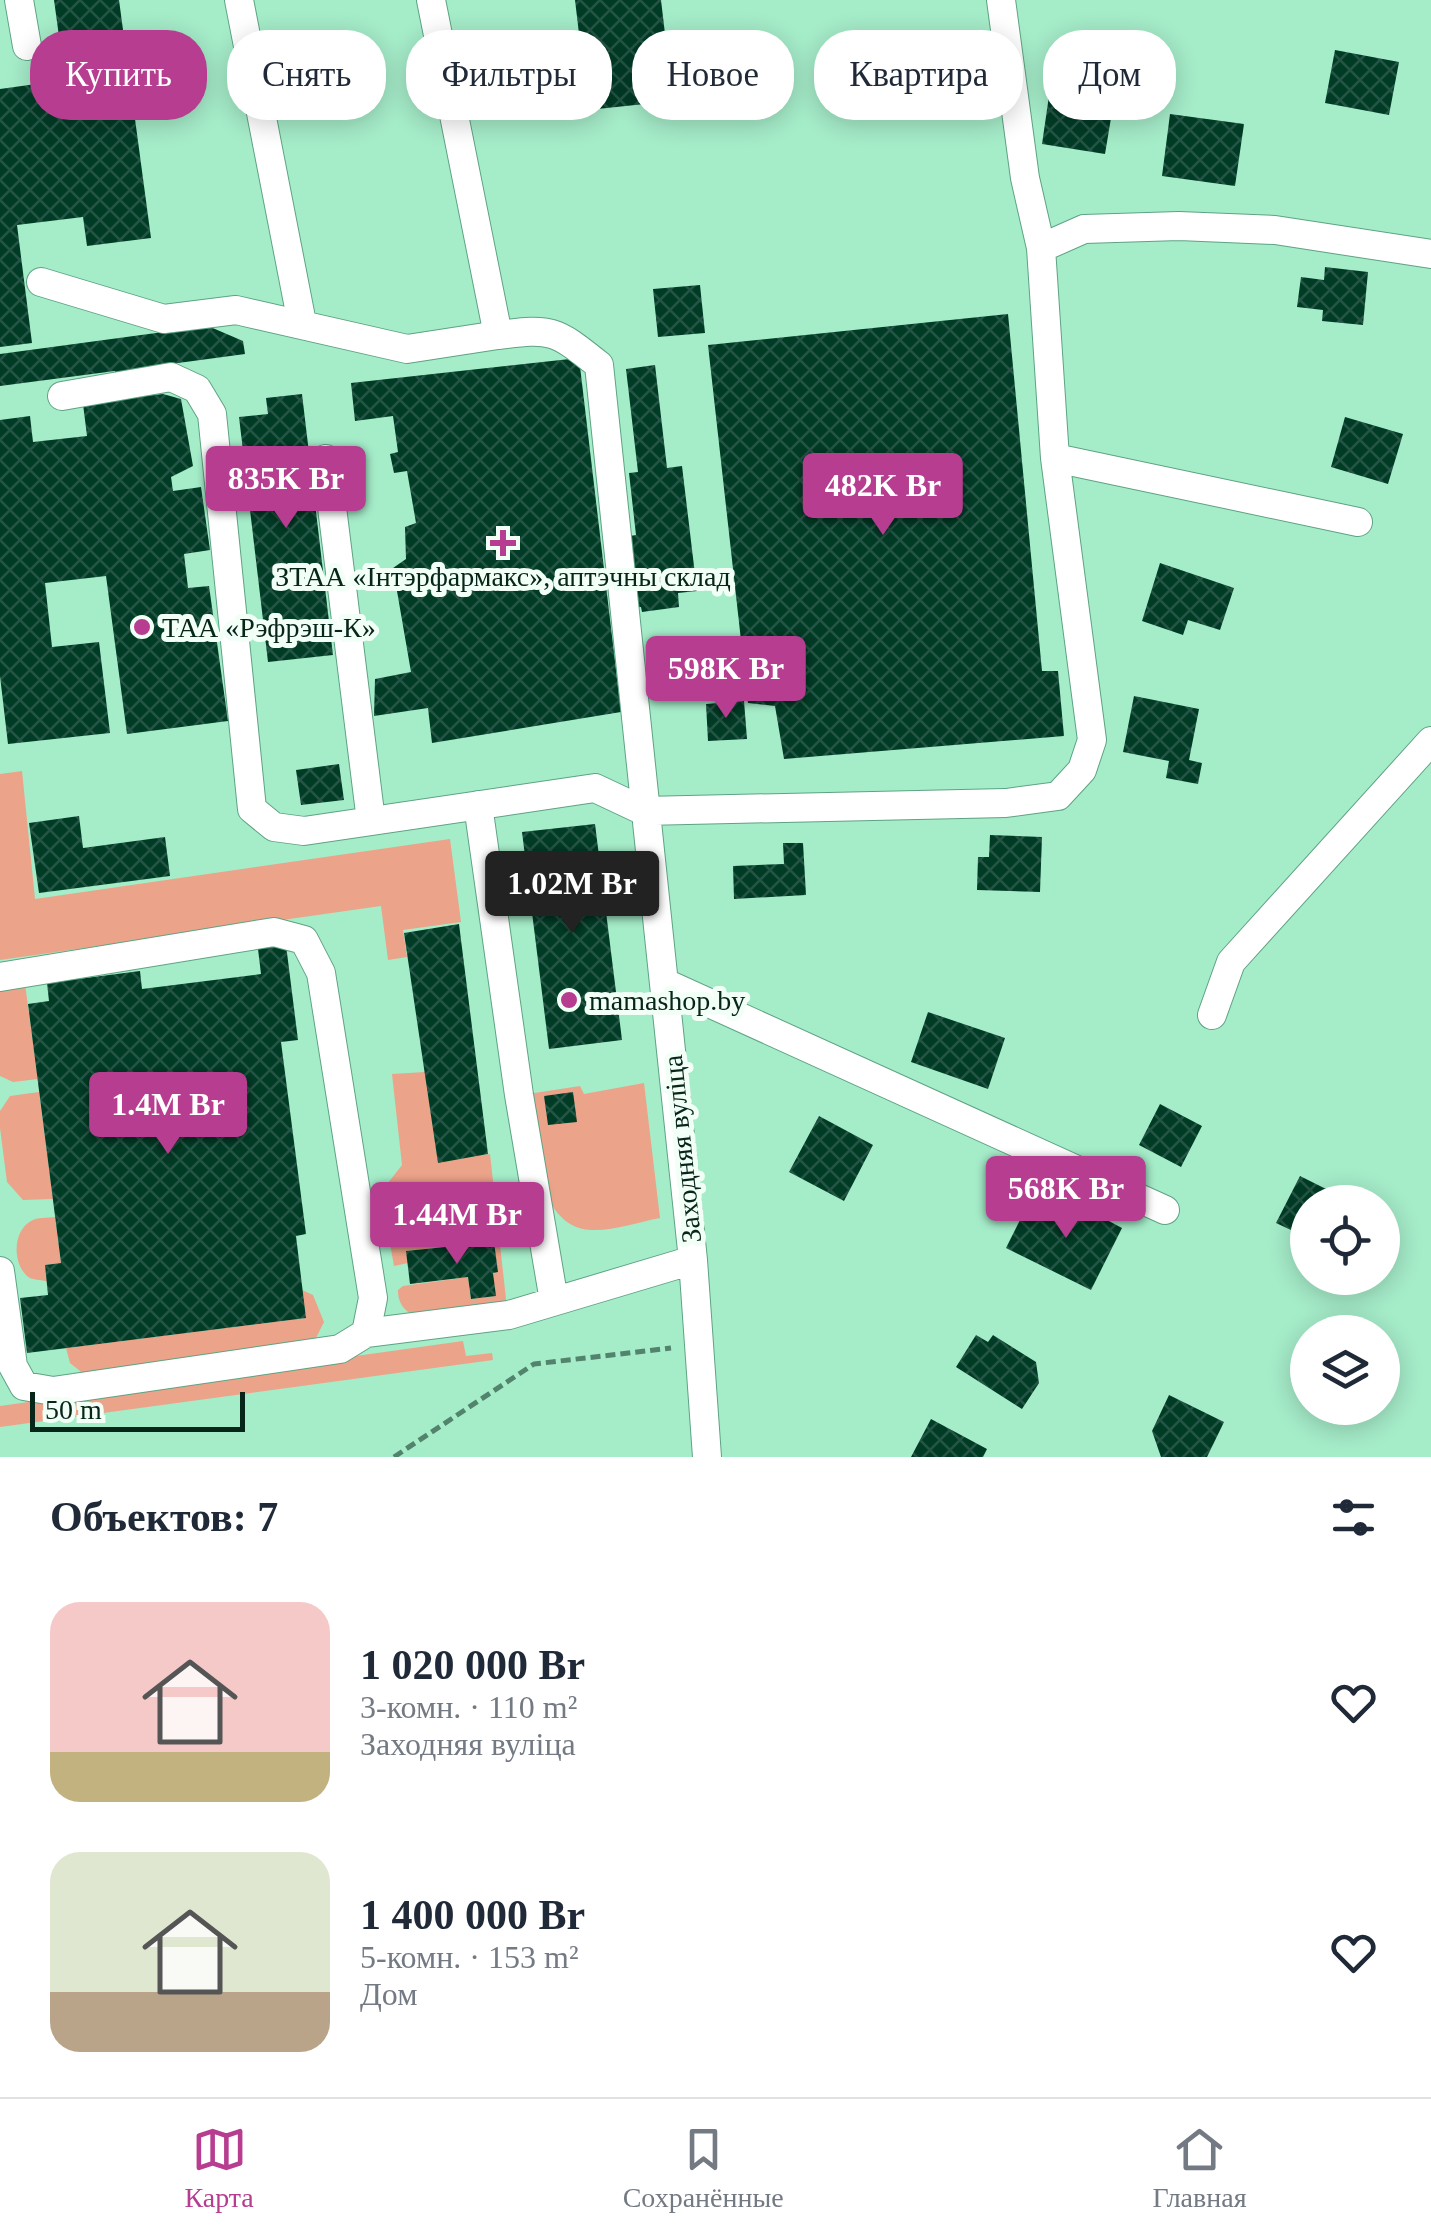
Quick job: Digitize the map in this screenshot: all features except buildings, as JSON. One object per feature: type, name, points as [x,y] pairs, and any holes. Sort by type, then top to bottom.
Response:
[{"type":"street","points":[[19,0],[27,46]]},
{"type":"street","points":[[239,0],[302,323]]},
{"type":"street","points":[[41,282],[164,318],[236,310],[407,349],[498,335],[431,0]]},
{"type":"street","points":[[62,396],[171,377],[197,389],[212,414],[252,809],[274,827],[304,831],[596,788],[644,811],[1006,802],[1058,796],[1082,770],[1092,740],[1055,458],[1041,248],[1025,178],[1001,0]]},
{"type":"street","points":[[1041,248],[1084,229],[1179,226],[1275,230],[1431,254]]},
{"type":"street","name":"Заходняя вуліца","points":[[498,335],[542,330],[574,345],[599,365],[644,811],[666,983],[693,1260],[707,1457]]},
{"type":"street","points":[[1055,458],[1358,522]]},
{"type":"street","points":[[326,459],[371,821]]},
{"type":"street","points":[[1212,1015],[1231,962],[1431,741]]},
{"type":"street","points":[[478,805],[518,1094],[554,1301]]},
{"type":"street","points":[[0,977],[274,932],[304,940],[320,973],[368,1261],[373,1298],[366,1333]]},
{"type":"street","points":[[666,983],[1165,1210]]},
{"type":"street","points":[[0,1270],[13,1366],[24,1386],[53,1391],[340,1349],[366,1333],[509,1315],[693,1260]]},
{"type":"path","points":[[394,1457],[534,1364],[699,1344]]},
{"type":"shaded area","points":[[22,771],[35,899],[450,839],[461,922],[403,930],[407,957],[388,960],[381,906],[0,960],[0,774]]},
{"type":"shaded area","points":[[25,984],[38,1079],[13,1082],[0,1076],[0,988]]},
{"type":"shaded area","points":[[425,1072],[438,1162],[490,1154],[507,1308],[416,1318],[399,1300],[398,1290],[403,1286],[468,1277],[471,1299],[495,1296],[493,1273],[498,1271],[493,1242],[407,1251],[408,1263],[394,1266],[381,1192],[402,1165],[392,1074]]},
{"type":"shaded area","points":[[644,1083],[660,1218],[599,1230],[572,1225],[558,1213],[541,1177],[528,1094],[580,1086],[584,1094]]},
{"type":"shaded area","points":[[39,1092],[53,1199],[23,1200],[7,1182],[0,1111],[10,1096]]},
{"type":"shaded area","points":[[55,1217],[61,1263],[45,1265],[47,1281],[30,1278],[17,1258],[20,1233],[33,1220]]},
{"type":"shaded area","points":[[302,1290],[313,1295],[324,1322],[312,1346],[85,1375],[70,1363],[66,1348],[306,1318]]},
{"type":"shaded area","points":[[463,1341],[466,1356],[492,1353],[493,1360],[0,1427],[0,1406]]},
{"type":"place","name":"ЗТАА «Інтэрфармакс», аптэчны склад","points":[[503,543]]},
{"type":"place","name":"ТАА «Рэфрэш-К»","points":[[142,627]]},
{"type":"place","name":"mamashop.by","points":[[569,1000]]}]
